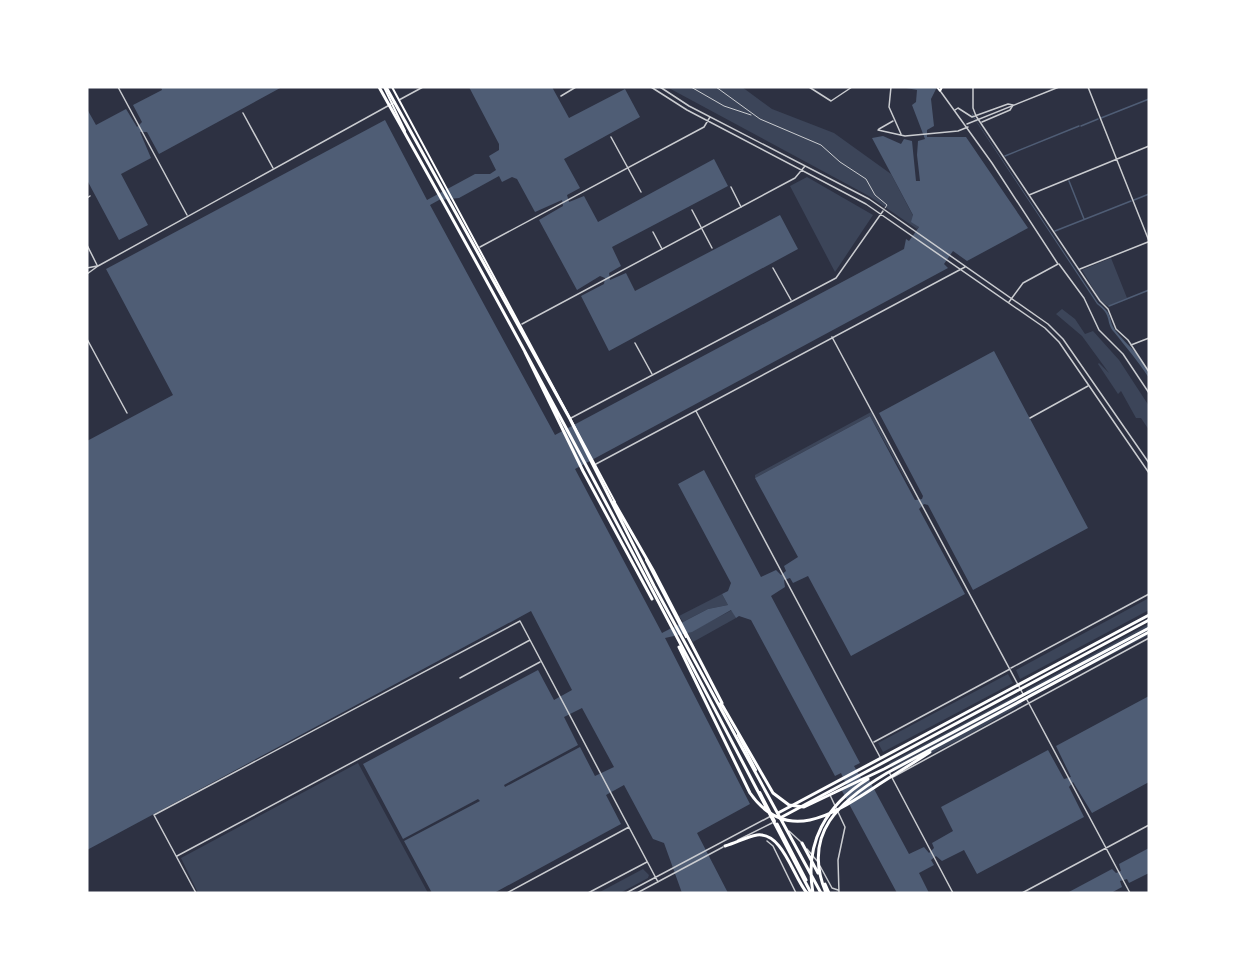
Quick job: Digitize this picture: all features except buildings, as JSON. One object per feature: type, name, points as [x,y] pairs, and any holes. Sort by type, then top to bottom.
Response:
[{"type":"highway","points":[[379,87],[518,335],[810,893]]},
{"type":"highway","points":[[385,87],[548,377],[654,586],[821,893]]},
{"type":"highway","points":[[518,335],[583,471],[649,594],[668,622],[750,793],[761,806],[777,817],[802,822],[824,817],[944,742]]},
{"type":"highway","points":[[600,478],[642,550],[729,717]]},
{"type":"highway","points":[[780,818],[828,792],[836,784],[866,766],[1149,617]]},
{"type":"highway","points":[[706,679],[773,793],[784,803],[798,807],[810,805],[884,769],[1149,630]]},
{"type":"highway","points":[[828,893],[820,873],[819,851],[823,832],[833,814],[848,799],[867,785],[1149,630]]},
{"type":"highway","points":[[778,813],[868,770],[1019,686]]},
{"type":"highway","points":[[810,893],[813,850],[825,818],[841,798],[884,769]]},
{"type":"highway","points":[[775,821],[803,873],[810,893]]},
{"type":"highway","points":[[725,846],[756,835],[770,837],[778,845],[810,893]]},
{"type":"highway","points":[[802,843],[828,893]]},
{"type":"main road","points":[[385,87],[443,205],[564,422],[775,821]]},
{"type":"main road","points":[[392,87],[522,324],[778,813]]},
{"type":"street","points":[[118,87],[187,216]]},
{"type":"street","points":[[87,274],[187,216],[423,87]]},
{"type":"street","points":[[561,96],[576,87]]},
{"type":"street","points":[[651,87],[708,121],[881,214],[1052,334],[1149,473]]},
{"type":"street","points":[[660,87],[710,117],[884,210],[1048,324],[1063,339],[1149,464]]},
{"type":"street","points":[[808,87],[831,101],[852,87]]},
{"type":"street","points":[[891,87],[888,103],[901,135]]},
{"type":"street","points":[[973,87],[974,117]]},
{"type":"street","points":[[967,123],[1059,87]]},
{"type":"street","points":[[1079,269],[1149,242],[1088,87]]},
{"type":"street","points":[[939,88],[967,123],[1058,264],[1084,298],[1099,330],[1123,354],[1149,393]]},
{"type":"street","points":[[974,117],[1008,104],[1013,105]]},
{"type":"street","points":[[981,122],[1010,110],[1013,105]]},
{"type":"street","points":[[955,110],[958,108],[981,122],[1101,303],[1113,316],[1116,329],[1131,345],[1149,372]]},
{"type":"street","points":[[243,113],[274,169]]},
{"type":"street","points":[[479,248],[704,127],[710,117]]},
{"type":"street","points":[[894,120],[878,130],[901,135],[923,135],[958,131],[968,127]]},
{"type":"street","points":[[611,137],[641,192]]},
{"type":"street","points":[[1028,195],[1149,146]]},
{"type":"street","points":[[522,324],[795,178],[805,166]]},
{"type":"street","points":[[731,187],[741,207]]},
{"type":"street","points":[[692,210],[712,248]]},
{"type":"street","points":[[571,418],[840,274],[884,210]]},
{"type":"street","points":[[653,232],[662,249]]},
{"type":"street","points":[[87,245],[98,266]]},
{"type":"street","points":[[1009,303],[1023,283],[1058,264]]},
{"type":"street","points":[[87,268],[98,266]]},
{"type":"street","points":[[596,464],[966,267]]},
{"type":"street","points":[[773,268],[791,301]]},
{"type":"street","points":[[832,337],[1130,893]]},
{"type":"street","points":[[1131,345],[1149,338]]},
{"type":"street","points":[[87,339],[127,413]]},
{"type":"street","points":[[635,343],[652,375]]},
{"type":"street","points":[[1030,418],[1089,386]]},
{"type":"street","points":[[696,410],[881,758]]},
{"type":"street","points":[[873,743],[1149,594]]},
{"type":"street","points":[[196,893],[154,815],[520,621],[658,882]]},
{"type":"street","points":[[892,778],[1149,638]]},
{"type":"street","points":[[460,678],[530,640]]},
{"type":"street","points":[[176,857],[542,661]]},
{"type":"street","points":[[883,762],[953,893]]},
{"type":"street","points":[[627,893],[778,813],[788,830],[817,861],[832,888],[839,891],[838,860],[845,827],[828,792]]},
{"type":"street","points":[[637,893],[780,818]]},
{"type":"street","points":[[1022,893],[1149,825]]},
{"type":"street","points":[[507,893],[629,826]]},
{"type":"street","points":[[767,841],[773,846],[796,893]]},
{"type":"street","points":[[588,893],[648,861]]},
{"type":"lane","points":[[691,87],[724,106],[754,116],[821,145],[840,162],[866,179],[875,195],[887,205],[884,210]]},
{"type":"lane","points":[[716,87],[754,116]]},
{"type":"shaded area","points":[[161,87],[282,87],[159,154],[147,132],[140,132],[151,158],[121,174],[148,225],[119,240],[87,180],[87,109],[96,125],[126,109],[137,127],[142,122],[133,105],[162,90]]},
{"type":"shaded area","points":[[469,87],[552,87],[569,118],[625,89],[640,117],[564,159],[580,188],[567,195],[569,202],[584,196],[598,222],[714,159],[728,186],[612,247],[621,266],[609,273],[610,280],[626,273],[635,291],[780,215],[798,249],[609,351],[581,296],[604,284],[605,278],[600,276],[577,290],[539,220],[563,206],[562,200],[535,212],[517,179],[512,177],[502,182],[499,176],[459,198],[439,200],[430,205],[555,435],[904,249],[906,239],[909,241],[919,227],[911,222],[913,215],[872,138],[883,136],[901,144],[904,139],[912,141],[916,181],[920,181],[918,141],[925,139],[912,105],[916,102],[917,90],[901,87],[937,87],[931,99],[934,126],[927,130],[927,137],[966,137],[1028,228],[967,261],[953,251],[944,264],[948,268],[575,469],[662,633],[708,609],[728,605],[722,594],[728,591],[731,583],[678,484],[704,470],[761,577],[776,570],[781,575],[786,571],[784,566],[798,557],[755,478],[870,416],[915,500],[922,499],[923,496],[879,413],[994,351],[1088,528],[973,590],[928,505],[924,504],[919,509],[965,594],[851,656],[808,576],[793,583],[790,578],[784,580],[785,587],[771,596],[860,763],[854,766],[861,778],[867,776],[909,854],[924,847],[929,853],[934,848],[932,843],[953,831],[941,807],[1048,750],[1064,779],[1071,777],[1056,746],[1149,696],[1149,782],[1092,813],[1073,782],[1069,787],[1084,817],[977,874],[964,850],[942,861],[936,856],[931,860],[934,865],[919,873],[929,893],[897,893],[841,789],[847,786],[841,773],[835,776],[751,620],[739,616],[736,618],[731,610],[692,632],[665,638],[750,804],[697,833],[728,893],[682,893],[664,843],[653,839],[624,785],[606,795],[621,824],[494,893],[432,893],[404,841],[480,801],[478,799],[403,839],[363,764],[538,670],[554,700],[572,690],[531,611],[87,850],[87,441],[173,395],[106,269],[385,120],[427,200],[475,174],[490,174],[496,170],[489,156],[499,150],[499,144]],"holes":[[[582,708],[614,767],[595,776],[580,747],[505,787],[504,785],[578,745],[564,717]]]},
{"type":"shaded area","points":[[667,87],[742,87],[772,109],[834,133],[891,174],[919,227],[917,229],[869,196]]},
{"type":"shaded area","points":[[971,87],[972,113],[977,122],[1098,303],[1109,314],[1115,330],[1140,358],[1149,378],[1111,328],[1107,315],[1097,304],[972,115]]},
{"type":"shaded area","points":[[807,177],[873,215],[835,272],[790,186]]},
{"type":"shaded area","points":[[1111,258],[1127,298],[1108,306],[1101,302],[1082,270]]},
{"type":"shaded area","points":[[1062,309],[1075,319],[1085,334],[1093,331],[1119,360],[1149,406],[1149,430],[1141,418],[1136,418],[1121,391],[1118,394],[1098,364],[1109,373],[1082,336],[1056,314]]},
{"type":"shaded area","points":[[871,412],[918,501],[870,416],[755,478],[755,475]]},
{"type":"shaded area","points":[[722,594],[728,605],[708,609],[683,622],[679,616]]},
{"type":"shaded area","points":[[1149,598],[1149,610],[1020,679],[1016,670]]},
{"type":"shaded area","points":[[732,610],[736,618],[693,642],[688,633]]},
{"type":"shaded area","points":[[1149,624],[1149,635],[1030,697],[1026,690]]},
{"type":"shaded area","points":[[1008,674],[1013,683],[883,752],[878,743]]},
{"type":"shaded area","points":[[1019,694],[1022,704],[963,738],[894,772],[889,763]]},
{"type":"shaded area","points":[[358,763],[428,893],[198,893],[181,858]]},
{"type":"shaded area","points":[[1149,848],[1149,873],[1129,883],[1127,879],[1120,881],[1122,887],[1111,893],[1067,893],[1112,869],[1116,873],[1121,871],[1119,864]]},
{"type":"shaded area","points":[[643,869],[649,875],[648,878],[620,893],[598,893]]},
{"type":"waterway","points":[[1101,118],[1149,99]]},
{"type":"waterway","points":[[1081,126],[1098,119]]},
{"type":"waterway","points":[[1005,156],[1079,126]]},
{"type":"waterway","points":[[1069,181],[1084,219]]},
{"type":"waterway","points":[[1134,200],[1149,194]]},
{"type":"waterway","points":[[1055,231],[1131,201]]},
{"type":"waterway","points":[[1109,306],[1149,290]]}]
